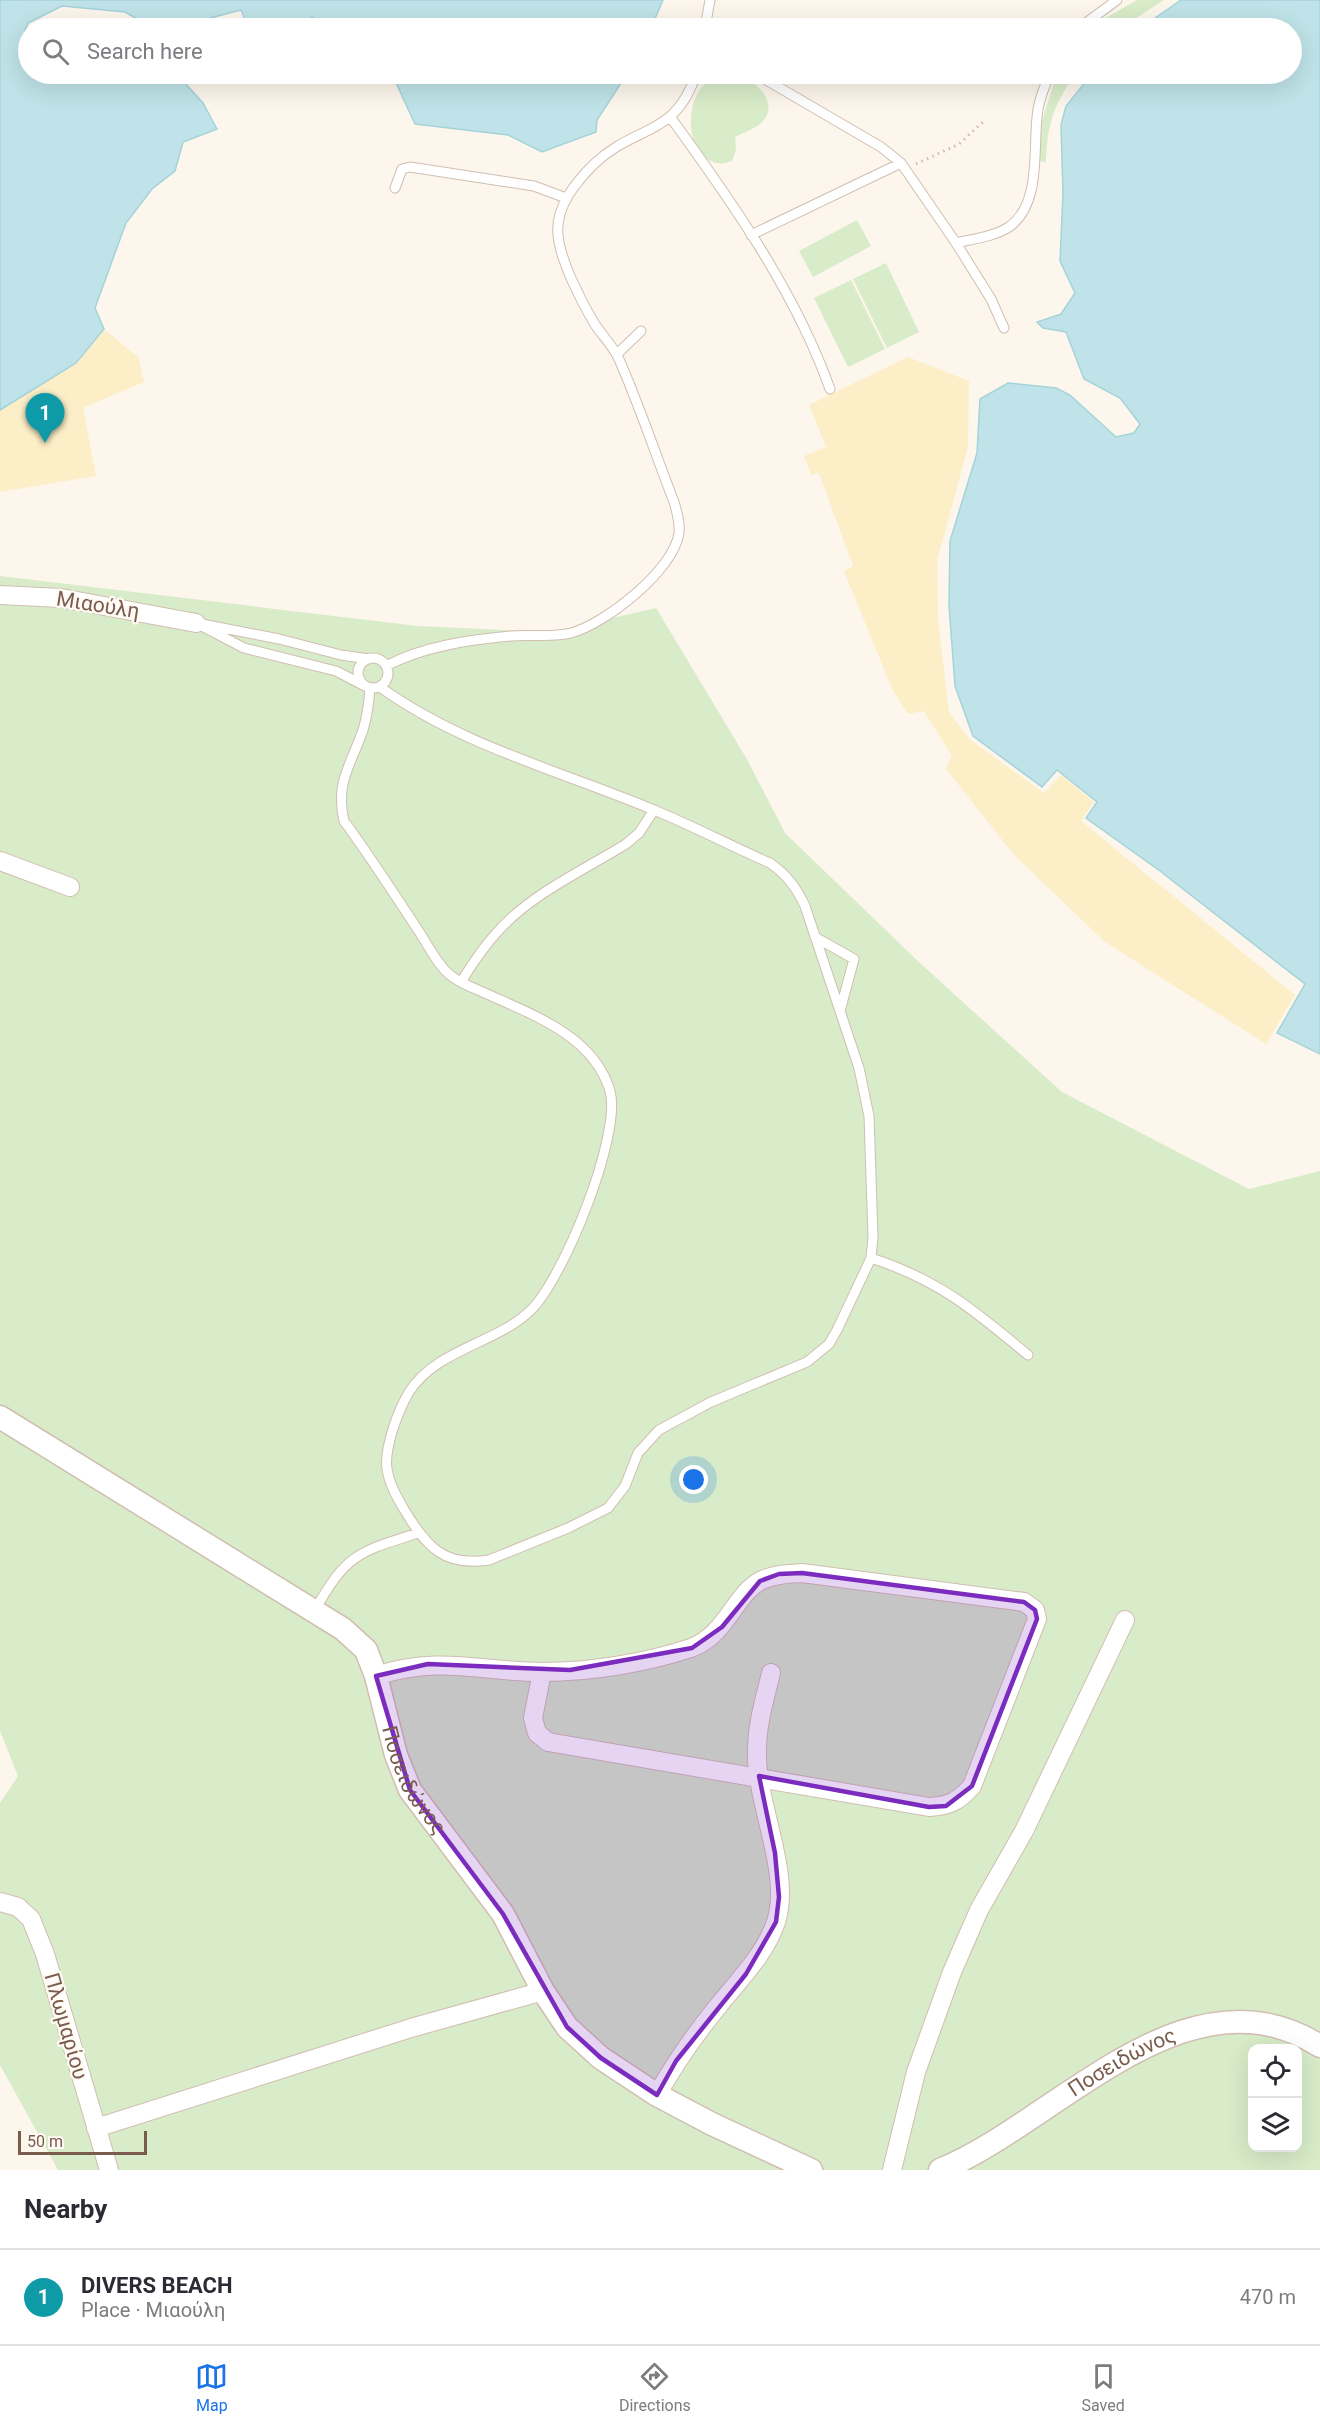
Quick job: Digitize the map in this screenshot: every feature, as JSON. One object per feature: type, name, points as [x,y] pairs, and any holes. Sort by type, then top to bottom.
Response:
[{"type":"street","name":"Μιαούλη","points":[[0,595],[61,598],[196,623]]},
{"type":"street","points":[[0,861],[70,887]]},
{"type":"street","name":"Ποσειδώνος","points":[[0,1417],[96,1478],[315,1610],[343,1629],[366,1650],[376,1676],[396,1755],[410,1790],[503,1914],[543,1991],[567,2027],[601,2058],[657,2095],[712,2124],[811,2170]]},
{"type":"street","points":[[376,1676],[428,1664],[542,1672],[602,1667],[692,1647],[708,1639],[722,1627],[759,1581],[779,1574],[802,1573],[1024,1602],[1035,1610],[1037,1619],[972,1786],[961,1798],[946,1806],[929,1807],[759,1776],[548,1742],[537,1733],[533,1718],[542,1672]]},
{"type":"street","points":[[892,2170],[916,2072],[952,1972],[979,1910],[1024,1831],[1125,1620]]},
{"type":"street","points":[[657,2095],[676,2061],[746,1974],[776,1922],[779,1897],[775,1853],[759,1776],[757,1750],[771,1673]]},
{"type":"street","name":"Πλωμαρίου","points":[[0,1902],[18,1907],[31,1919],[51,1974],[109,2170]]},
{"type":"street","points":[[96,2127],[411,2028],[543,1991]]},
{"type":"street","name":"Ποσειδώνος","points":[[940,2170],[988,2147],[1103,2070],[1187,2030],[1222,2021],[1248,2021],[1290,2030],[1320,2046]]},
{"type":"lane","points":[[707,18],[710,0]]},
{"type":"lane","points":[[1093,18],[1117,0]]},
{"type":"lane","points":[[386,666],[433,648],[512,635],[557,636],[589,627],[608,615],[646,582],[675,547],[679,519],[616,354],[594,322],[561,249],[557,233],[566,198],[579,179],[616,147],[671,118],[690,92],[693,84]]},
{"type":"lane","points":[[773,84],[881,147],[903,165],[991,299],[1004,328]]},
{"type":"lane","points":[[956,243],[995,234],[1010,226],[1020,216],[1032,186],[1038,107],[1046,84]]},
{"type":"lane","points":[[671,118],[713,175],[752,235],[802,322],[830,389]]},
{"type":"lane","points":[[752,235],[903,165]]},
{"type":"lane","points":[[395,188],[402,169],[410,167],[534,186],[566,198]]},
{"type":"lane","points":[[616,354],[641,331]]},
{"type":"lane","points":[[196,623],[279,639],[341,656],[379,659],[386,666],[387,680],[372,687]]},
{"type":"lane","points":[[196,623],[244,648],[336,671],[372,687],[486,745],[654,810],[770,863],[795,885],[859,1068],[869,1116],[873,1237],[871,1258],[837,1330],[819,1354],[807,1362],[711,1402],[659,1430],[638,1453],[619,1497],[595,1516],[489,1560],[471,1563],[456,1561],[440,1553],[418,1533],[391,1486],[387,1468],[387,1446],[409,1393],[423,1376],[444,1360],[514,1323],[531,1310],[544,1294],[596,1188],[612,1113],[610,1091],[600,1070],[581,1047],[560,1028],[460,982],[441,966],[344,821],[340,804],[342,784],[364,728],[372,687]]},
{"type":"lane","points":[[369,658],[361,664],[358,673],[372,687]]},
{"type":"lane","points":[[460,982],[481,950],[500,928],[523,908],[626,844],[639,833],[654,810]]},
{"type":"lane","points":[[815,937],[854,959],[840,1011]]},
{"type":"lane","points":[[871,1258],[906,1270],[953,1294],[1028,1355]]},
{"type":"lane","points":[[315,1610],[338,1574],[352,1558],[369,1548],[418,1533]]},
{"type":"path","points":[[903,165],[959,144],[984,121]]},
{"type":"highlighted area","points":[[802,1573],[1024,1602],[1035,1610],[1037,1619],[972,1786],[946,1806],[929,1807],[759,1776],[775,1853],[779,1897],[776,1922],[746,1974],[676,2061],[657,2095],[601,2058],[567,2027],[503,1914],[410,1790],[376,1676],[428,1664],[570,1670],[692,1648],[722,1627],[760,1581],[779,1574]]},
{"type":"green space","points":[[1137,0],[1164,0],[1136,18],[1106,18]]},
{"type":"green space","points":[[754,84],[768,102],[767,116],[761,123],[735,137],[736,150],[732,161],[718,163],[707,159],[694,143],[692,108],[701,88],[705,85]]},
{"type":"green space","points":[[1054,84],[1069,84],[1053,115],[1046,162],[1039,161],[1042,121]]},
{"type":"green space","points":[[857,220],[871,246],[813,277],[799,251]]},
{"type":"green space","points":[[886,263],[919,332],[887,348],[853,279]]},
{"type":"green space","points":[[851,280],[885,349],[848,367],[814,298]]},
{"type":"green space","points":[[0,576],[418,626],[551,632],[656,608],[748,761],[785,833],[921,964],[1062,1092],[1249,1189],[1320,1171],[1320,2170],[58,2170],[0,2065],[0,1803],[18,1776],[0,1731]]},
{"type":"sand","points":[[104,329],[139,358],[144,382],[83,408],[96,476],[0,492],[0,410],[76,363]]},
{"type":"sand","points":[[908,357],[969,381],[968,447],[937,561],[938,619],[949,712],[969,739],[1044,793],[1061,775],[1094,802],[1081,821],[1295,995],[1266,1044],[1105,942],[1014,855],[946,769],[952,756],[924,711],[908,714],[892,689],[844,571],[853,566],[819,473],[811,475],[804,456],[826,447],[809,405]]},
{"type":"water","points":[[0,0],[663,0],[655,18],[244,18],[241,10],[211,18],[136,18],[125,12],[62,6],[38,18],[18,18],[18,84],[186,84],[203,103],[217,129],[183,142],[175,171],[152,189],[126,223],[95,308],[104,329],[76,363],[0,410]]},
{"type":"water","points":[[1181,0],[1320,0],[1320,1054],[1277,1033],[1305,984],[1160,871],[1086,818],[1097,802],[1057,770],[1042,787],[973,736],[955,686],[949,605],[950,541],[977,453],[980,399],[1008,383],[1056,388],[1070,395],[1116,437],[1134,433],[1140,424],[1120,398],[1084,379],[1066,332],[1043,328],[1037,322],[1061,314],[1075,293],[1060,261],[1063,193],[1061,125],[1066,106],[1084,84],[1302,84],[1302,18],[1155,18]]},
{"type":"water","points":[[397,84],[620,84],[597,120],[596,132],[542,152],[508,135],[415,124]]},
{"type":"place","name":"DIVERS BEACH","points":[[45,443]]}]
